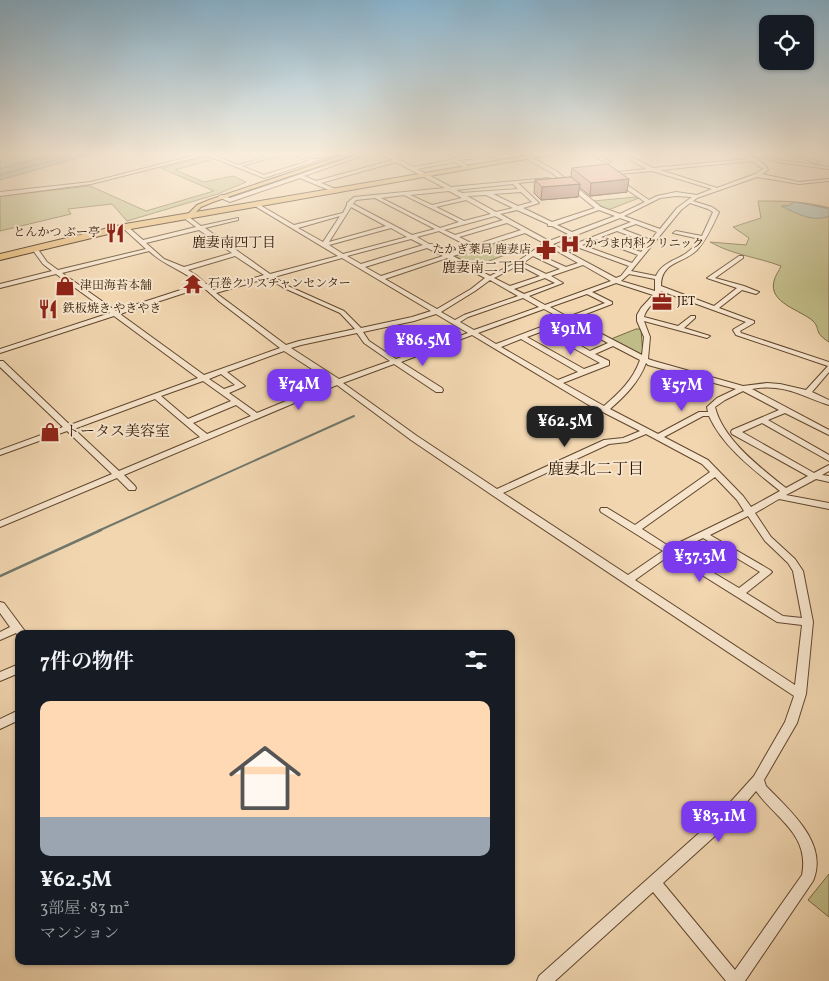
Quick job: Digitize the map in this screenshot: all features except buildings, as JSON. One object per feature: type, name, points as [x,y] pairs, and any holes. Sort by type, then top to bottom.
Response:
[{"type":"highway","points":[[0,257],[125,227],[292,199]]},
{"type":"main road","points":[[188,216],[206,202],[216,199]]},
{"type":"main road","points":[[206,202],[200,209],[208,213]]},
{"type":"street","points":[[324,245],[349,204],[355,199]]},
{"type":"street","points":[[378,199],[474,247]]},
{"type":"street","points":[[415,199],[462,222]]},
{"type":"street","points":[[431,207],[458,199]]},
{"type":"street","points":[[467,199],[616,281],[715,308],[752,322],[736,330],[738,334],[829,364]]},
{"type":"street","points":[[497,199],[572,234]]},
{"type":"street","points":[[211,292],[536,203],[531,199]]},
{"type":"street","points":[[587,199],[598,208],[661,231]]},
{"type":"street","points":[[0,453],[285,348],[414,319],[438,311],[492,277],[519,263],[547,244],[619,216],[655,199]]},
{"type":"street","points":[[0,524],[338,382],[616,281],[627,272],[661,231],[693,199]]},
{"type":"street","points":[[604,410],[624,394],[646,360],[647,336],[640,318],[642,310],[658,291],[658,278],[665,267],[690,253],[703,238],[716,212],[689,201]]},
{"type":"street","points":[[349,204],[492,277],[524,296],[646,360],[741,388],[829,433]]},
{"type":"street","points":[[256,205],[604,410],[705,462],[751,511],[768,539],[792,561],[798,572],[808,622],[800,694],[791,723],[758,780],[722,821],[544,981]]},
{"type":"street","points":[[550,224],[598,208]]},
{"type":"street","points":[[294,227],[343,214]]},
{"type":"street","points":[[188,216],[199,228],[268,276],[286,287],[342,312],[359,330],[366,342],[439,390]]},
{"type":"street","points":[[570,218],[591,226]]},
{"type":"street","points":[[142,242],[236,219]]},
{"type":"street","points":[[454,237],[507,221]]},
{"type":"street","points":[[561,251],[635,222]]},
{"type":"street","points":[[324,245],[392,226]]},
{"type":"street","points":[[125,227],[136,239],[151,249],[162,260],[182,270],[285,348],[338,382],[414,438],[800,694]]},
{"type":"street","points":[[616,229],[652,242]]},
{"type":"street","points":[[381,278],[524,231]]},
{"type":"street","points":[[676,233],[703,238]]},
{"type":"street","points":[[596,237],[642,254]]},
{"type":"street","points":[[578,245],[632,265]]},
{"type":"street","points":[[361,266],[430,246]]},
{"type":"street","points":[[35,249],[45,263],[256,416]]},
{"type":"street","points":[[0,286],[151,249]]},
{"type":"street","points":[[182,270],[236,254]]},
{"type":"street","points":[[533,254],[565,269]]},
{"type":"street","points":[[741,257],[710,278],[756,292]]},
{"type":"street","points":[[456,322],[466,316],[560,283],[519,263]]},
{"type":"street","points":[[510,288],[583,263]]},
{"type":"street","points":[[627,272],[658,278]]},
{"type":"street","points":[[0,350],[203,285]]},
{"type":"street","points":[[715,308],[742,287]]},
{"type":"street","points":[[496,346],[610,303],[588,292]]},
{"type":"street","points":[[678,329],[693,317]]},
{"type":"street","points":[[640,318],[707,336]]},
{"type":"street","points":[[542,328],[606,363],[559,382]]},
{"type":"street","points":[[521,336],[584,372]]},
{"type":"street","points":[[589,354],[614,343]]},
{"type":"street","points":[[0,363],[132,488]]},
{"type":"street","points":[[808,392],[829,368]]},
{"type":"street","points":[[222,371],[241,386],[223,392]]},
{"type":"street","points":[[829,403],[808,392],[764,385],[741,388],[716,402],[711,408],[712,414],[737,451],[781,494],[829,506]]},
{"type":"street","points":[[155,396],[205,437]]},
{"type":"street","points":[[186,422],[236,402]]},
{"type":"street","points":[[727,436],[785,410]]},
{"type":"street","points":[[659,437],[702,414],[712,414]]},
{"type":"street","points":[[762,420],[829,458]]},
{"type":"street","points":[[495,493],[606,442],[624,440],[646,431]]},
{"type":"street","points":[[737,432],[814,476],[829,479]]},
{"type":"street","points":[[627,580],[671,550],[751,511],[829,468]]},
{"type":"street","points":[[636,529],[716,472]]},
{"type":"street","points":[[604,510],[781,618],[808,622]]},
{"type":"street","points":[[702,534],[767,572],[740,593]]},
{"type":"street","points":[[0,606],[19,630]]},
{"type":"street","points":[[0,636],[15,632]]},
{"type":"street","points":[[0,677],[15,670]]},
{"type":"street","points":[[0,724],[15,716]]},
{"type":"street","points":[[655,883],[735,981],[808,877],[812,866],[811,853],[802,835],[761,789],[758,780]]},
{"type":"shaded area","points":[[0,199],[119,199],[146,211],[188,199],[202,199],[127,221],[112,204],[68,209],[71,214],[0,231]]},
{"type":"shaded area","points":[[617,199],[637,199],[608,210],[593,201]]},
{"type":"shaded area","points":[[758,201],[785,201],[820,206],[783,206],[808,217],[829,216],[829,342],[821,336],[813,321],[787,305],[776,295],[773,289],[774,281],[781,266],[727,250],[710,242],[746,245],[749,238],[733,227],[761,218]]},
{"type":"shaded area","points":[[493,243],[513,252],[476,266],[454,256]]},
{"type":"shaded area","points":[[636,329],[641,329],[643,356],[611,339]]},
{"type":"shaded area","points":[[829,874],[829,917],[808,900]]},
{"type":"water","points":[[795,202],[829,209],[829,216],[811,218],[781,206],[788,206]]},
{"type":"waterway","points":[[98,531],[354,416]]},
{"type":"waterway","points":[[0,576],[101,530]]},
{"type":"place","name":"とんかつ ぶー亭","points":[[115,233]]},
{"type":"place","name":"かづま内科クリニック","points":[[570,244]]},
{"type":"place","name":"たかぎ薬局 鹿妻店","points":[[546,250]]},
{"type":"place","name":"石巻クリスチャンセンター","points":[[193,284]]},
{"type":"place","name":"津田海苔本舗","points":[[65,286]]},
{"type":"place","name":"JET","points":[[662,302]]},
{"type":"place","name":"鉄板焼き やきやき","points":[[48,309]]},
{"type":"place","name":"トータス美容室","points":[[50,432]]},
{"type":"district","name":"鹿妻南四丁目","points":[[234,243]]},
{"type":"district","name":"鹿妻南二丁目","points":[[484,268]]},
{"type":"district","name":"鹿妻北二丁目","points":[[596,470]]}]
